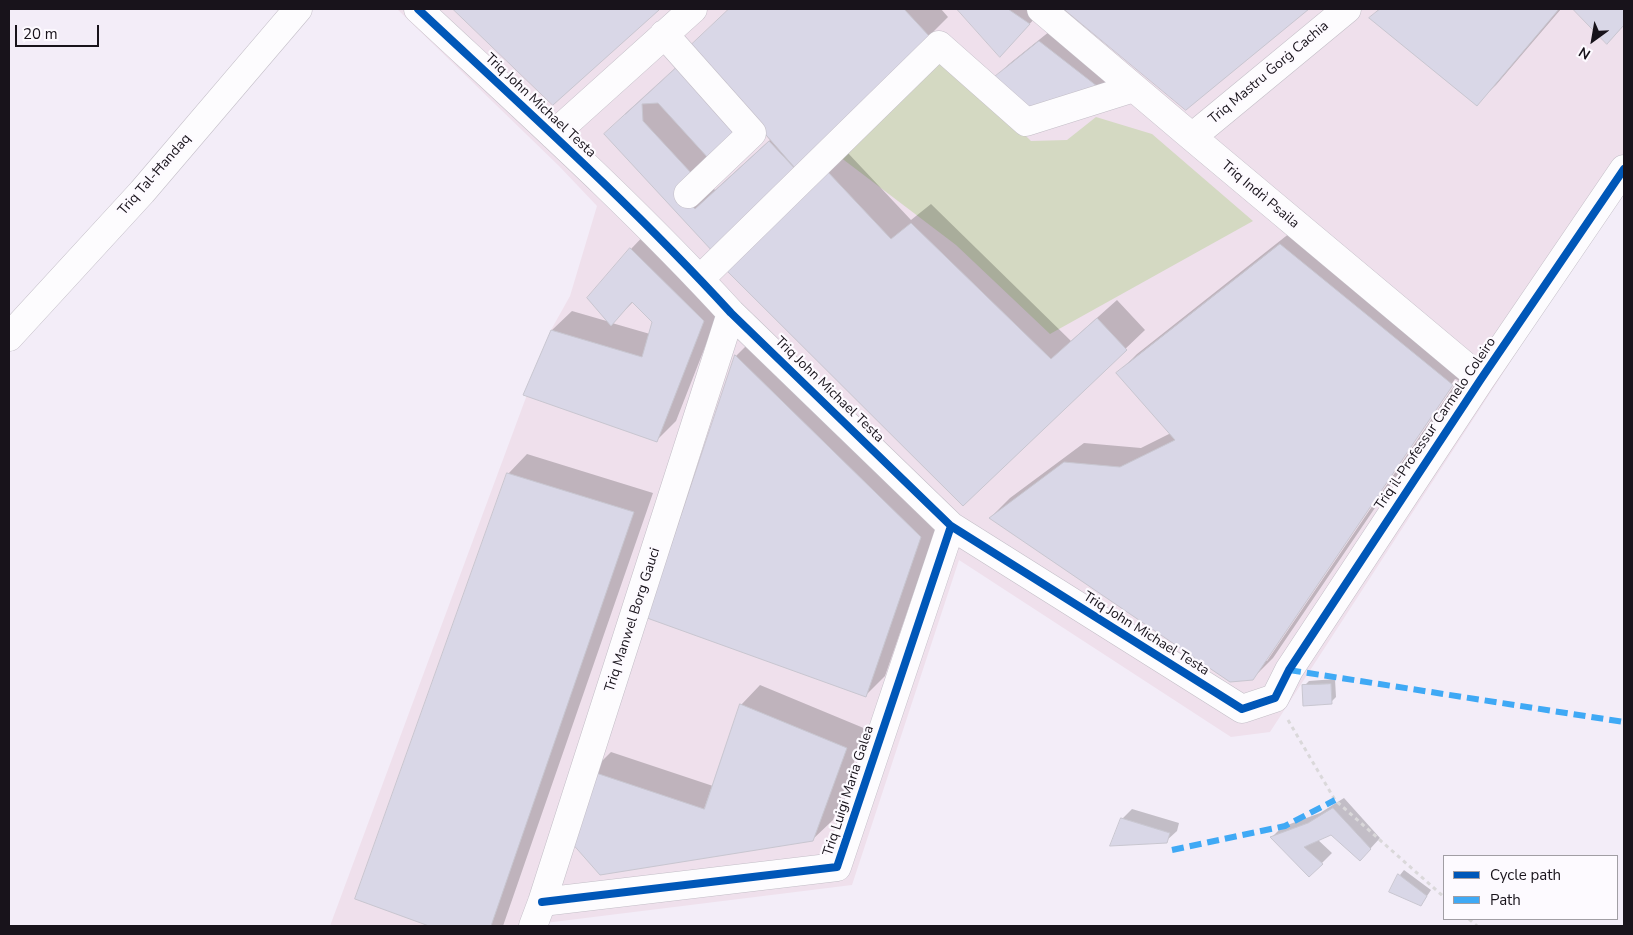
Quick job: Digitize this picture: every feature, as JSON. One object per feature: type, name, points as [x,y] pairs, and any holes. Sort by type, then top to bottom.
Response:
[{"type":"street","name":"Triq Tal-Ħandaq","points":[[9,338],[142,192],[298,9]]},
{"type":"street","name":"Triq John Michael Testa","points":[[418,9],[553,135],[700,279],[731,313],[951,526],[1242,709],[1275,698]]},
{"type":"street","points":[[553,135],[693,9]]},
{"type":"street","name":"Triq Indrì Psaila","points":[[1041,9],[1480,379]]},
{"type":"street","name":"Triq Mastru Ġorġ Cachia","points":[[1192,137],[1347,9]]},
{"type":"street","points":[[664,34],[752,133],[688,194]]},
{"type":"street","points":[[700,279],[939,45],[1026,122],[1134,88]]},
{"type":"street","name":"Triq il-Professur Carmelo Coleiro","points":[[1275,698],[1289,670],[1480,379],[1624,169]]},
{"type":"street","name":"Triq Manwel Borg Gauci","points":[[537,914],[731,313]]},
{"type":"street","name":"Triq Luigi Maria Galea","points":[[537,914],[837,867],[951,526]]},
{"type":"path","points":[[1275,698],[1335,800],[1443,896]]},
{"type":"shaded area","points":[[397,9],[1624,9],[1624,187],[1270,732],[1231,737],[959,560],[852,885],[545,923],[544,926],[330,926],[551,330],[570,296],[597,206],[559,166]]},
{"type":"green space","points":[[946,57],[1031,141],[1067,140],[1096,117],[1152,134],[1253,221],[1050,334],[956,245],[840,157]]},
{"type":"building","points":[[453,9],[657,9],[659,10],[553,105]]},
{"type":"building","points":[[729,9],[904,9],[930,37],[795,168],[689,47]]},
{"type":"building","points":[[957,9],[1008,9],[1030,24],[1000,57]]},
{"type":"building","points":[[1064,9],[1309,9],[1186,110]]},
{"type":"building","points":[[1380,9],[1559,9],[1477,106],[1369,18]]},
{"type":"building","points":[[1573,9],[1624,9],[1624,25],[1607,44]]},
{"type":"building","points":[[1039,41],[1102,90],[1029,112],[992,79]]},
{"type":"building","points":[[676,68],[736,134],[709,159],[658,103],[642,104],[643,121],[693,175],[678,190],[695,209],[769,141],[800,174],[714,253],[604,134]]},
{"type":"building","points":[[827,171],[891,239],[911,223],[1051,359],[1097,318],[1127,350],[963,506],[723,267]]},
{"type":"building","points":[[1280,244],[1453,385],[1253,680],[1230,682],[989,518],[1064,462],[1120,467],[1175,440],[1116,373]]},
{"type":"building","points":[[630,248],[704,321],[657,442],[523,395],[551,330],[642,357],[652,322],[632,302],[611,326],[587,298]]},
{"type":"building","points":[[735,355],[921,537],[866,697],[647,618]]},
{"type":"building","points":[[507,473],[634,512],[491,926],[429,926],[355,899]]},
{"type":"building","points":[[1331,684],[1332,704],[1303,706],[1302,685]]},
{"type":"building","points":[[740,704],[847,748],[813,841],[600,875],[570,841],[590,771],[704,809]]},
{"type":"building","points":[[1333,808],[1371,849],[1360,861],[1331,835],[1304,847],[1323,864],[1309,877],[1270,837],[1308,823]]},
{"type":"building","points":[[1121,818],[1170,833],[1167,843],[1110,846]]},
{"type":"building","points":[[1398,874],[1427,896],[1421,906],[1389,892]]},
{"type":"marked path","points":[[1289,670],[1624,722]]},
{"type":"marked path","points":[[1172,850],[1285,826],[1335,800]]},
{"type":"cycle path","points":[[418,9],[617,196],[731,313],[951,526],[1242,709],[1275,698],[1289,670],[1481,379],[1624,169]]},
{"type":"cycle path","points":[[542,902],[837,867],[951,526]]}]
